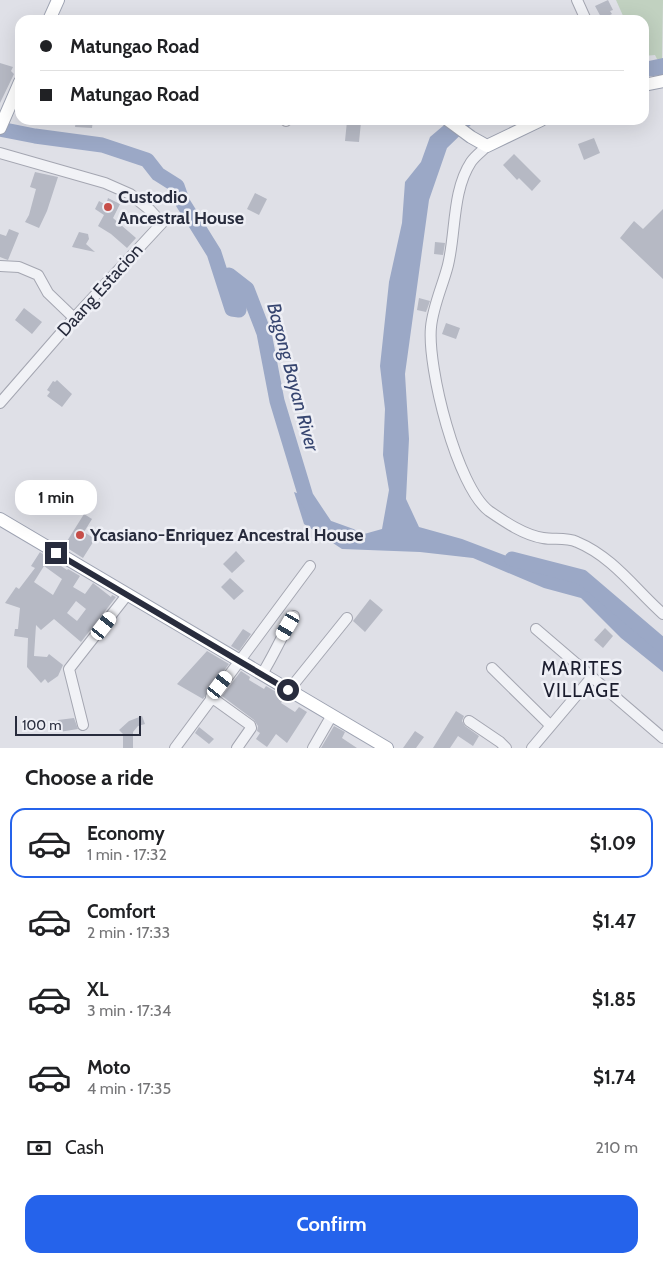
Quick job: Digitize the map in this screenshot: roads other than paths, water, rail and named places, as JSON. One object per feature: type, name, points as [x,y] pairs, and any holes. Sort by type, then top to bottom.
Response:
[{"type":"main road","points":[[50,15],[58,0]]},
{"type":"main road","points":[[649,84],[663,81]]},
{"type":"main road","points":[[2,123],[15,93]]},
{"type":"main road","points":[[455,125],[487,146],[531,125]]},
{"type":"main road","points":[[0,519],[387,748]]},
{"type":"street","points":[[577,0],[584,15]]},
{"type":"street","points":[[487,146],[471,161],[461,184],[449,263],[431,326],[436,380],[454,451],[473,492],[487,510],[509,525],[526,532],[543,538],[575,541],[604,558],[618,568],[642,596],[663,614]]},
{"type":"street","name":"Daang Estacion","points":[[0,153],[106,183],[130,194],[150,210],[162,223],[74,318],[0,403]]},
{"type":"street","points":[[0,266],[19,267],[38,275],[48,293],[74,318]]},
{"type":"street","points":[[175,748],[310,566]]},
{"type":"street","points":[[83,725],[69,669],[127,595]]},
{"type":"street","points":[[262,674],[294,616]]},
{"type":"street","points":[[288,690],[347,618]]},
{"type":"street","points":[[536,629],[663,738]]},
{"type":"street","points":[[492,668],[550,725]]},
{"type":"street","points":[[532,748],[592,677]]},
{"type":"street","points":[[211,697],[250,726],[251,728],[237,748]]},
{"type":"street","points":[[313,748],[332,715]]},
{"type":"street","points":[[468,721],[506,748]]},
{"type":"water","points":[[663,58],[663,75],[649,76],[649,61]]},
{"type":"water","points":[[444,125],[471,125],[447,148],[429,200],[405,374],[409,439],[406,499],[419,527],[462,539],[538,568],[595,585],[618,613],[659,640],[663,645],[663,672],[621,638],[581,598],[544,588],[473,558],[420,552],[342,549],[304,524],[294,492],[310,498],[331,529],[357,536],[382,529],[389,490],[383,455],[385,409],[380,366],[389,282],[402,223],[405,182],[421,162],[430,137]]},
{"type":"waterway","name":"Bagong Bayan River","points":[[0,129],[102,145],[147,160],[158,174],[177,186],[183,203],[214,253],[232,309],[239,310],[229,275],[247,289],[264,333],[277,401],[306,497],[326,527],[351,536]]},
{"type":"waterway","points":[[512,559],[582,577],[663,646]]},
{"type":"place","name":"Custodio Ancestral House","points":[[108,207]]},
{"type":"place","name":"Ycasiano-Enriquez Ancestral House","points":[[80,535]]},
{"type":"district","name":"MARITES VILLAGE","points":[[582,679]]}]
